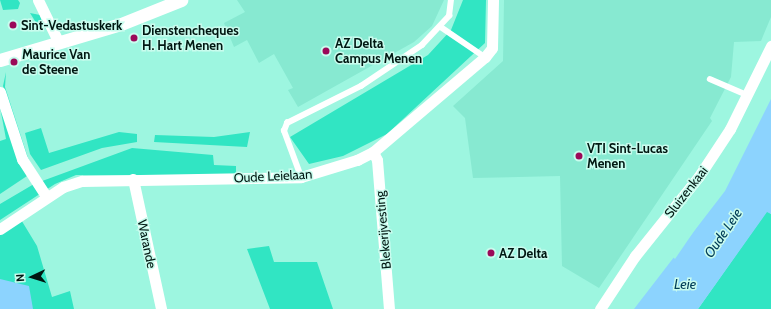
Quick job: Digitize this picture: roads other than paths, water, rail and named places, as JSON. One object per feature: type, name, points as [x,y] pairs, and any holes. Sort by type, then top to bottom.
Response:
[{"type":"street","points":[[38,0],[59,43]]},
{"type":"street","points":[[0,60],[59,43],[181,0]]},
{"type":"street","name":"Oude Leielaan","points":[[0,229],[46,196],[82,181],[301,177],[339,168],[373,152],[485,57],[492,48],[493,0]]},
{"type":"street","name":"Sluizenkaai","points":[[600,309],[635,256],[690,190],[747,95],[771,46]]},
{"type":"street","points":[[0,92],[22,159],[46,196]]},
{"type":"street","name":"Blekerijvesting","points":[[373,152],[378,175],[389,309]]},
{"type":"street","name":"Warande","points":[[133,179],[161,309]]},
{"type":"lane","points":[[301,177],[284,131],[287,123],[386,70],[441,27],[449,16],[451,0]]},
{"type":"lane","points":[[441,27],[485,57]]},
{"type":"lane","points":[[710,79],[747,95]]},
{"type":"water","name":"Leie","points":[[771,99],[771,214],[767,212],[698,309],[634,309],[725,191]]},
{"type":"water","points":[[0,279],[29,286],[33,309],[0,309]]},
{"type":"place","name":"Sint-Vedastuskerk","points":[[13,25]]},
{"type":"place","name":"Dienstencheques H. Hart Menen","points":[[134,38]]},
{"type":"place","name":"AZ Delta Campus Menen","points":[[326,51]]},
{"type":"place","name":"Maurice Van de Steene","points":[[14,62]]},
{"type":"place","name":"VTI Sint-Lucas Menen","points":[[579,156]]},
{"type":"place","name":"AZ Delta","points":[[491,253]]},
{"type":"water label","name":"Oude Leie","points":[[723,233]]}]
